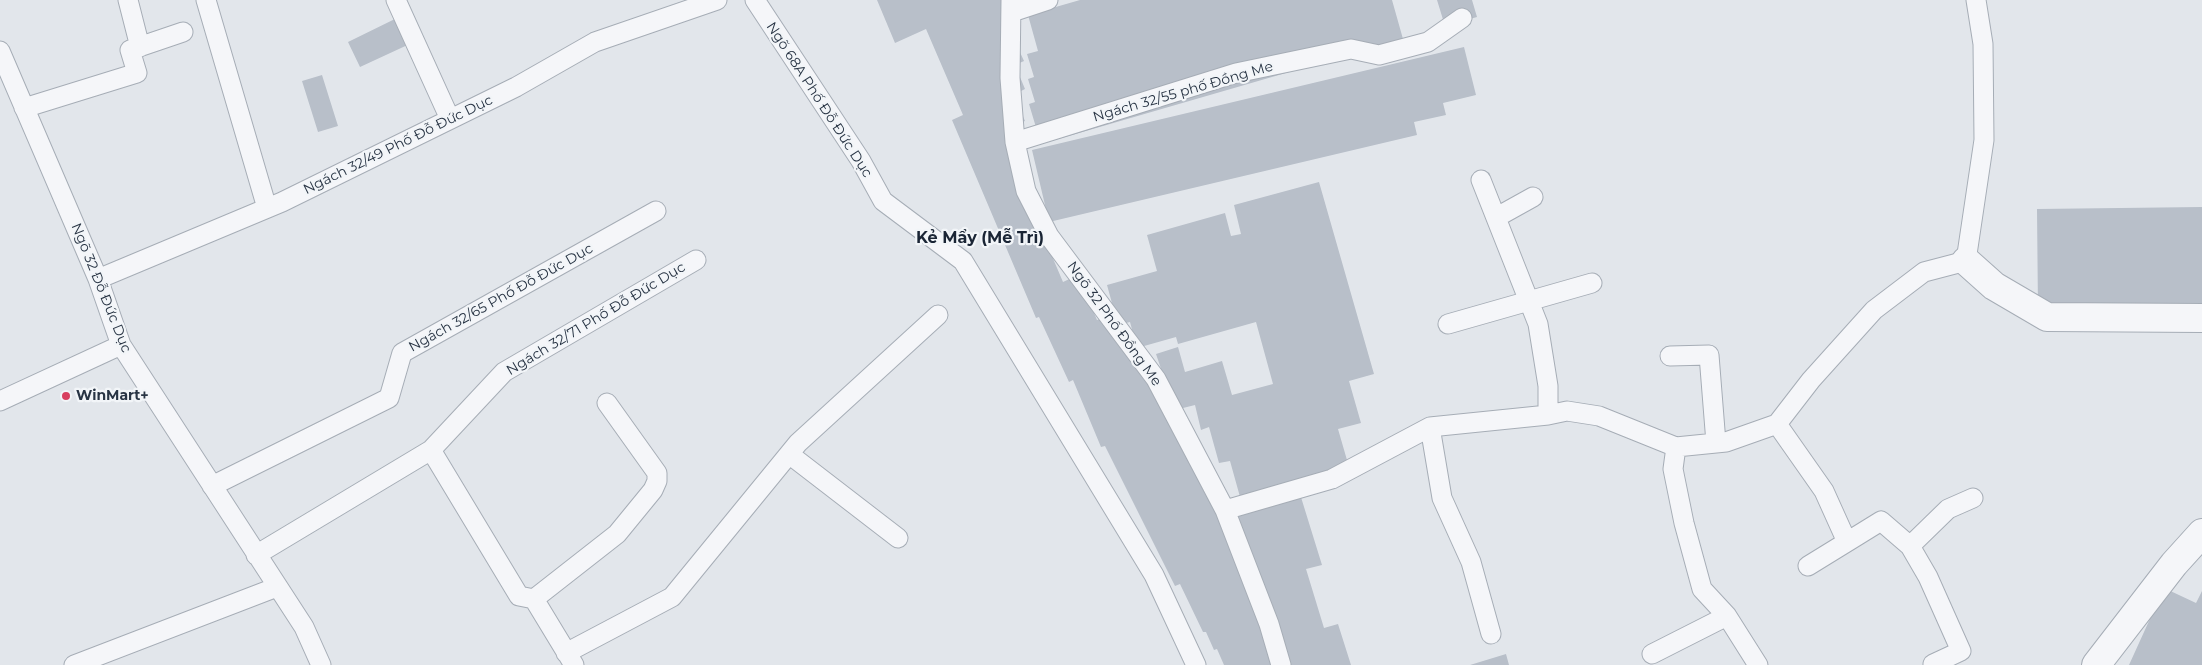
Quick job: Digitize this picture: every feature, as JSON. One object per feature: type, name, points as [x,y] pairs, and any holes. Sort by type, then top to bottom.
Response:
[{"type":"street","points":[[1966,261],[1994,286],[2047,318],[2202,318]]},
{"type":"street","points":[[2097,665],[2174,564],[2202,533]]},
{"type":"lane","points":[[128,0],[140,47]]},
{"type":"lane","points":[[206,0],[267,208]]},
{"type":"lane","points":[[396,0],[450,119]]},
{"type":"lane","name":"Ngách 32/49 Phố Đỗ Đức Dục","points":[[98,279],[267,208],[516,87],[595,42],[717,0]]},
{"type":"lane","name":"Ngõ 68A Phố Đỗ Đức Dục","points":[[754,0],[861,161],[883,201],[963,261],[1154,575],[1196,665]]},
{"type":"lane","points":[[1012,6],[1048,0]]},
{"type":"lane","points":[[1225,510],[1332,479],[1430,427],[1548,415],[1567,411],[1599,416],[1676,447],[1743,438],[1777,424],[1811,380],[1874,310],[1924,272],[1966,261],[1984,140],[1983,44],[1976,0]]},
{"type":"lane","name":"Ngõ 32 Phố Đồng Me","points":[[1012,6],[1010,78],[1015,142],[1026,191],[1049,236],[1156,379],[1225,510],[1269,624],[1282,665]]},
{"type":"lane","name":"Ngách 32/55 phố Đồng Me","points":[[1015,142],[1236,73],[1351,49],[1380,55],[1428,42],[1462,18]]},
{"type":"lane","points":[[24,108],[137,73],[130,50],[183,32]]},
{"type":"lane","name":"Ngõ 32 Đỗ Đức Dục","points":[[0,51],[98,279],[121,345],[304,628],[321,665]]},
{"type":"lane","points":[[1481,180],[1538,324],[1545,362],[1548,415]]},
{"type":"lane","points":[[1497,217],[1533,197]]},
{"type":"lane","name":"Ngách 32/65 Phố Đỗ Đức Dục","points":[[212,486],[389,398],[402,353],[656,211]]},
{"type":"lane","name":"Ngách 32/71 Phố Đỗ Đức Dục","points":[[256,555],[431,450],[504,372],[696,260]]},
{"type":"lane","points":[[1448,324],[1592,284]]},
{"type":"lane","points":[[431,450],[519,596],[534,599],[570,659],[672,597],[798,443],[938,315]]},
{"type":"lane","points":[[0,401],[121,345]]},
{"type":"lane","points":[[1670,356],[1709,355],[1716,443]]},
{"type":"lane","points":[[534,599],[617,534],[653,490],[657,481],[656,473],[607,404]]},
{"type":"lane","points":[[1777,424],[1824,491],[1847,542]]},
{"type":"lane","points":[[1430,427],[1442,498],[1471,562],[1491,634]]},
{"type":"lane","points":[[1676,447],[1673,469],[1684,523],[1702,589],[1727,616],[1758,665]]},
{"type":"lane","points":[[789,454],[898,538]]},
{"type":"lane","points":[[1910,546],[1948,509],[1973,498]]},
{"type":"lane","points":[[1808,566],[1881,521],[1910,546],[1928,577],[1961,651],[1933,664]]},
{"type":"lane","points":[[74,665],[277,588]]},
{"type":"lane","points":[[1652,654],[1727,616]]},
{"type":"building","points":[[877,0],[1008,0],[1021,33],[1013,37],[1024,61],[1015,65],[1025,89],[1013,95],[1025,121],[1007,128],[1034,214],[1063,282],[1078,275],[1097,320],[1106,317],[1134,355],[1145,381],[1154,377],[1186,438],[1280,665],[1224,665],[1217,649],[1214,650],[1206,632],[1203,632],[1180,584],[1175,586],[1105,446],[1101,447],[1073,380],[1069,382],[1039,317],[1036,318],[952,120],[963,115],[926,29],[895,43]]},
{"type":"building","points":[[1080,0],[1392,0],[1403,39],[1041,144],[1029,104],[1035,102],[1028,79],[1034,77],[1027,54],[1038,51],[1028,15]]},
{"type":"building","points":[[1437,0],[1472,0],[1477,17],[1445,26]]},
{"type":"building","points":[[401,16],[414,42],[360,67],[348,42]]},
{"type":"building","points":[[1464,47],[1476,95],[1443,103],[1446,115],[1414,122],[1417,135],[1049,222],[1032,150]]},
{"type":"building","points":[[322,75],[338,126],[318,132],[302,81]]},
{"type":"building","points":[[1319,182],[1374,374],[1349,381],[1361,423],[1338,429],[1349,467],[1242,504],[1230,461],[1219,463],[1209,427],[1201,430],[1195,405],[1175,410],[1156,354],[1178,347],[1185,372],[1222,361],[1232,395],[1273,384],[1256,322],[1178,344],[1176,337],[1137,348],[1130,322],[1118,325],[1107,285],[1157,271],[1147,235],[1225,213],[1231,236],[1241,234],[1234,205]]},
{"type":"building","points":[[2202,207],[2202,309],[2038,312],[2037,209]]},
{"type":"building","points":[[1300,494],[1322,565],[1306,569],[1324,628],[1338,624],[1351,665],[1283,665],[1237,512]]},
{"type":"building","points":[[2164,588],[2196,603],[2202,591],[2202,665],[2129,665]]},
{"type":"building","points":[[1506,654],[1509,665],[1470,665]]},
{"type":"place","name":"WinMart+","points":[[66,396]]},
{"type":"district","name":"Kẻ Mẩy (Mễ Trì)","points":[[980,238]]}]
